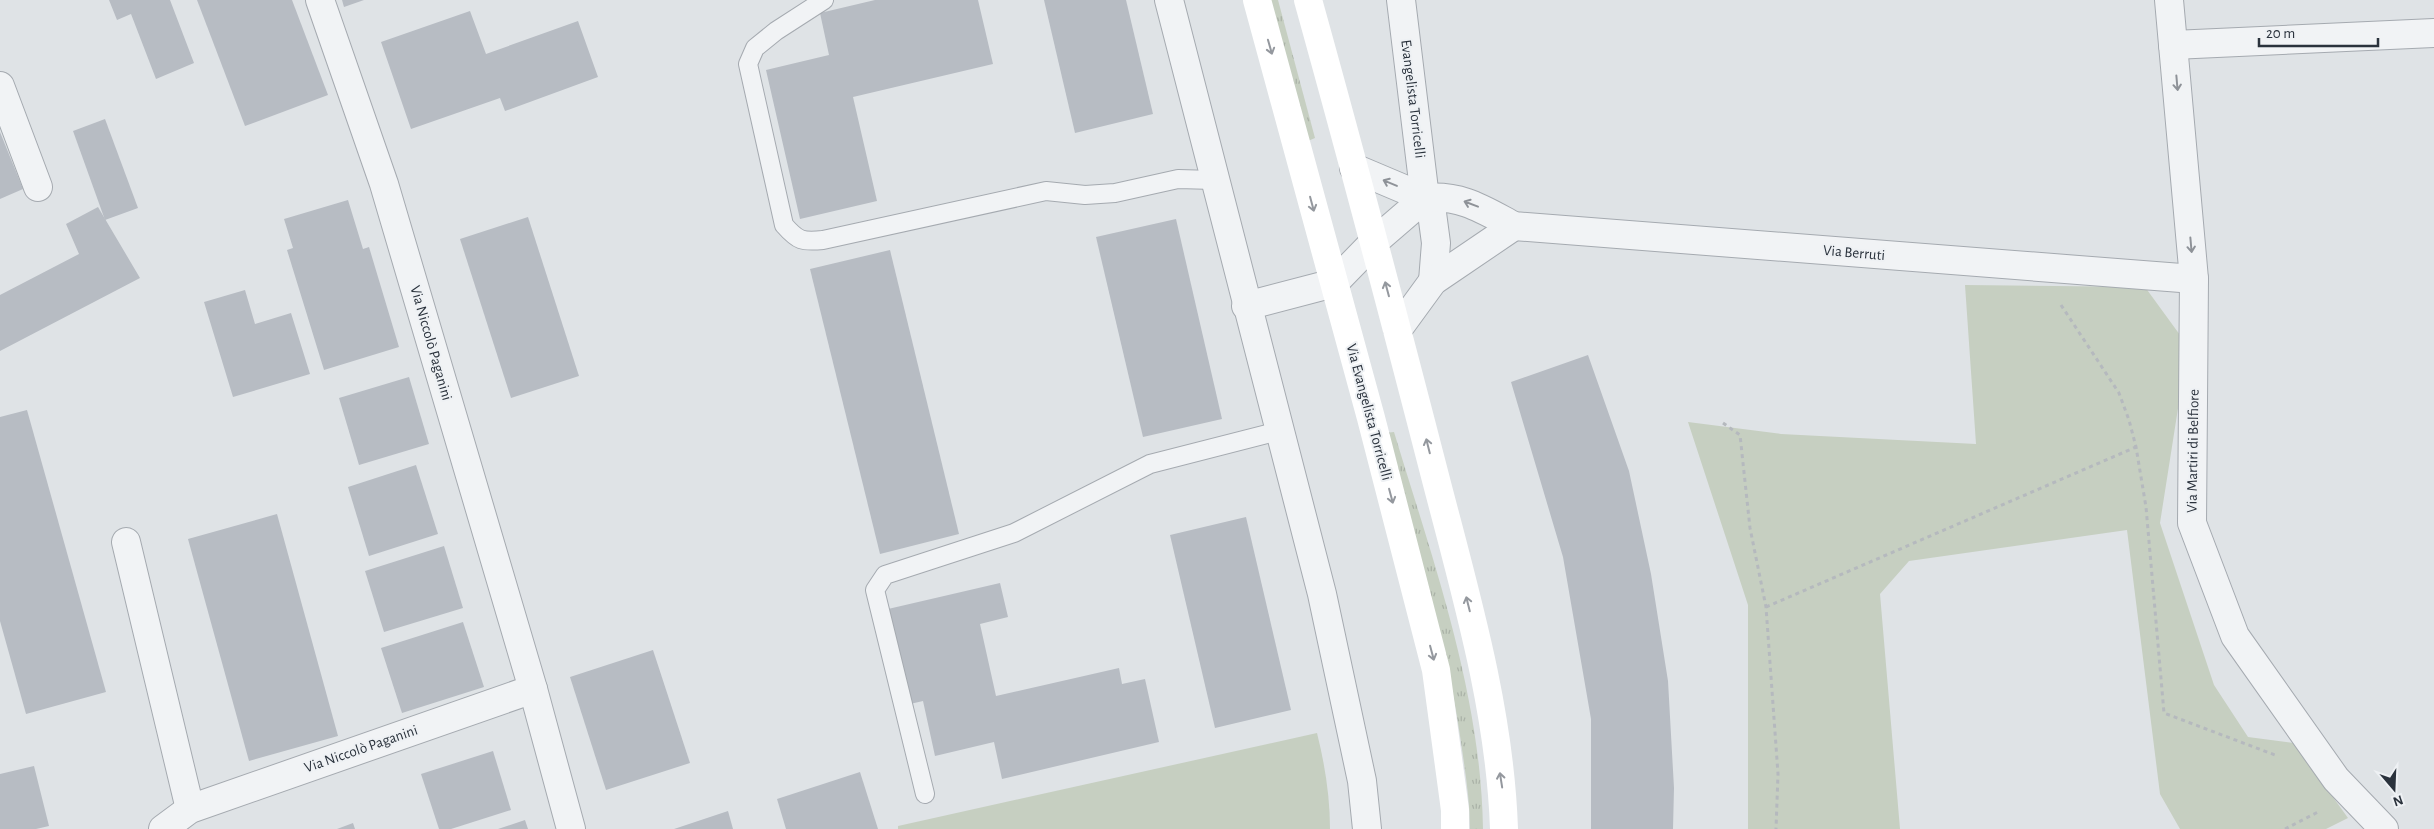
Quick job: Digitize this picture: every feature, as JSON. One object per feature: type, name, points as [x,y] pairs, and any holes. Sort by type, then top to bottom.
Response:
[{"type":"street","name":"Via Niccolò Paganini","points":[[320,0],[384,184],[533,689],[571,829]]},
{"type":"street","points":[[1168,0],[1322,594],[1362,781],[1367,829]]},
{"type":"street","name":"Via Evangelista Torricelli","points":[[1256,0],[1334,284],[1436,670],[1455,810],[1455,829]]},
{"type":"street","points":[[1308,0],[1398,329],[1481,655],[1503,794],[1504,829]]},
{"type":"street","name":"Evangelista Torricelli","points":[[1401,0],[1428,198],[1436,243],[1433,281]]},
{"type":"street","name":"Via Martiri di Belfiore","points":[[2169,0],[2194,279],[2192,523],[2235,636],[2336,779],[2384,829]]},
{"type":"street","points":[[2173,45],[2434,33]]},
{"type":"street","points":[[0,86],[38,187]]},
{"type":"street","name":"Via Berruti","points":[[1354,168],[1428,198],[1450,197],[1474,204],[1514,226],[2194,279]]},
{"type":"street","points":[[1246,306],[1334,284],[1374,242],[1428,198]]},
{"type":"street","points":[[1398,329],[1433,281],[1514,226]]},
{"type":"street","points":[[126,542],[190,809]]},
{"type":"street","name":"Via Niccolò Paganini","points":[[163,829],[190,809],[533,689]]},
{"type":"lane","points":[[824,0],[776,31],[755,48],[748,64],[784,225],[796,238],[807,242],[823,240],[1046,191],[1084,195],[1100,194],[1114,193],[1178,179],[1214,180]]},
{"type":"lane","points":[[925,794],[875,590],[885,576],[1014,533],[1150,464],[1279,431]]},
{"type":"path","points":[[2031,267],[2062,306],[2119,393],[2130,420],[2146,507],[2164,713],[2282,758]]},
{"type":"path","points":[[1723,423],[1740,435],[1750,528],[1766,607],[1778,774],[1776,829]]},
{"type":"path","points":[[1766,607],[2136,447]]},
{"type":"green space","points":[[1269,0],[1278,0],[1315,138],[1308,141]]},
{"type":"green space","points":[[1965,285],[2145,287],[2180,335],[2179,402],[2160,523],[2214,685],[2248,737],[2294,743],[2348,818],[2326,829],[2180,829],[2160,794],[2127,530],[1909,561],[1880,594],[1900,829],[1748,829],[1748,605],[1688,422],[1781,434],[1976,444]]},
{"type":"green space","points":[[1394,432],[1439,578],[1464,678],[1474,728],[1480,778],[1483,829],[1470,829],[1464,764],[1447,664],[1418,548],[1385,433]]},
{"type":"green space","points":[[1317,733],[1326,781],[1330,829],[898,829],[898,826]]},
{"type":"building","points":[[109,0],[170,0],[194,63],[156,79],[131,14],[117,20]]},
{"type":"building","points":[[197,0],[292,0],[328,95],[245,126]]},
{"type":"building","points":[[342,0],[364,0],[344,7]]},
{"type":"building","points":[[875,0],[978,0],[993,64],[853,97],[877,201],[800,219],[766,70],[829,55],[820,13]]},
{"type":"building","points":[[1044,0],[1126,0],[1153,114],[1075,133]]},
{"type":"building","points":[[470,11],[486,54],[578,21],[598,77],[505,111],[500,98],[411,129],[381,42]]},
{"type":"building","points":[[105,119],[138,208],[105,220],[73,131]]},
{"type":"building","points":[[0,132],[23,189],[0,199]]},
{"type":"building","points":[[348,200],[363,249],[369,247],[399,347],[324,370],[287,250],[293,248],[284,219]]},
{"type":"building","points":[[98,207],[140,278],[0,351],[0,295],[79,254],[66,224]]},
{"type":"building","points":[[528,217],[579,376],[511,398],[460,239]]},
{"type":"building","points":[[1176,219],[1222,419],[1143,437],[1096,237]]},
{"type":"building","points":[[890,250],[959,534],[880,554],[810,269]]},
{"type":"building","points":[[245,290],[255,324],[291,313],[310,374],[233,397],[204,302]]},
{"type":"building","points":[[1588,355],[1629,471],[1651,574],[1668,681],[1674,788],[1673,829],[1591,829],[1591,719],[1563,557],[1511,382]]},
{"type":"building","points":[[409,377],[429,444],[359,465],[339,398]]},
{"type":"building","points":[[27,410],[106,692],[26,714],[0,621],[0,417]]},
{"type":"building","points":[[416,465],[438,534],[369,556],[348,487]]},
{"type":"building","points":[[277,514],[338,736],[249,761],[188,539]]},
{"type":"building","points":[[1246,517],[1291,710],[1215,728],[1170,535]]},
{"type":"building","points":[[444,546],[463,608],[384,632],[365,571]]},
{"type":"building","points":[[1000,583],[1008,617],[980,624],[996,696],[1119,668],[1122,684],[1145,679],[1159,742],[1002,779],[994,742],[935,756],[923,701],[910,704],[888,609]]},
{"type":"building","points":[[463,622],[484,687],[402,713],[381,648]]},
{"type":"building","points":[[653,650],[690,763],[606,790],[570,677]]},
{"type":"building","points":[[493,751],[511,810],[451,829],[439,829],[421,774]]},
{"type":"building","points":[[34,766],[49,826],[36,829],[0,829],[0,774]]},
{"type":"building","points":[[860,772],[878,829],[786,829],[777,799]]},
{"type":"building","points":[[728,811],[733,829],[674,829]]},
{"type":"building","points":[[525,820],[528,829],[498,829]]},
{"type":"building","points":[[353,823],[355,829],[337,829]]}]
